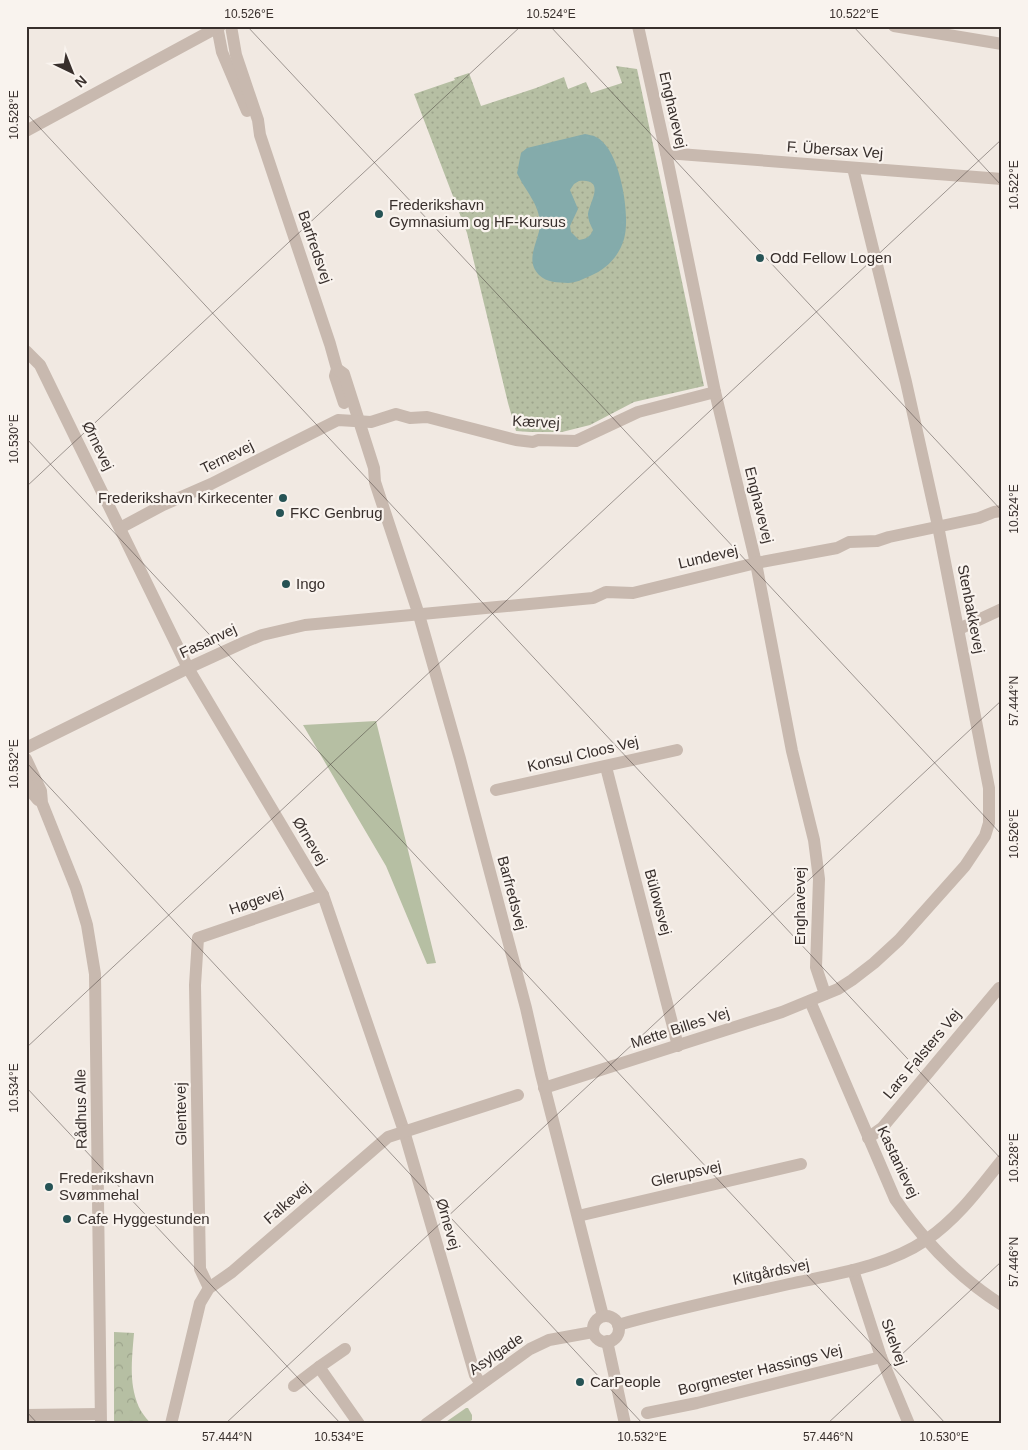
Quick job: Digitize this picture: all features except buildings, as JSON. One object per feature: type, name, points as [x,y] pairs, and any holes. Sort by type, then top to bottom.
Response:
[{"type":"street","name":"Barfredsvej","points":[[230,26],[236,55],[258,120],[260,135],[330,344],[337,369],[335,376],[355,421],[367,470],[375,482],[419,615],[469,792],[526,1008],[544,1088],[603,1316]]},
{"type":"street","name":"Enghavevej","points":[[638,26],[715,392],[756,563],[792,751],[814,840],[819,879],[816,967],[824,994]]},
{"type":"street","points":[[894,26],[1002,44]]},
{"type":"street","name":"Barfredsvej","points":[[218,27],[222,52],[252,123],[260,135]]},
{"type":"street","points":[[26,131],[218,27]]},
{"type":"street","name":"F. Übersax Vej","points":[[666,153],[1002,179]]},
{"type":"street","name":"Stenbakkevej","points":[[824,994],[838,989],[852,980],[899,940],[965,866],[985,836],[990,823],[990,788],[938,526],[906,382],[854,168]]},
{"type":"street","name":"Ørnevej","points":[[26,351],[40,365],[188,668],[324,895],[404,1131],[476,1375],[481,1384]]},
{"type":"street","name":"Kærvej","points":[[355,421],[370,422],[396,414],[410,418],[427,417],[516,440],[533,442],[538,440],[576,440],[638,412],[715,392]]},
{"type":"street","name":"Ternevej","points":[[120,528],[163,505],[211,484],[338,420],[355,421]]},
{"type":"street","name":"Lundevej","points":[[419,615],[593,598],[606,592],[633,593],[756,563],[837,548],[849,542],[877,542],[888,537],[979,518],[1002,511]]},
{"type":"street","points":[[959,629],[1002,609]]},
{"type":"street","name":"Fasanvej","points":[[26,748],[246,641],[305,625],[419,615]]},
{"type":"street","name":"Konsul Cloos Vej","points":[[496,790],[677,750]]},
{"type":"street","name":"Rådhus Alle","points":[[26,758],[41,792],[42,804],[76,888],[87,925],[95,974],[101,1419]]},
{"type":"street","name":"Bülowsvej","points":[[606,767],[678,1046]]},
{"type":"street","name":"Rådhus Alle","points":[[26,781],[33,794],[42,804]]},
{"type":"street","name":"Høgevej","points":[[198,938],[324,895]]},
{"type":"street","name":"Glentevej","points":[[198,938],[195,985],[200,1269],[209,1288]]},
{"type":"street","name":"Lars Falsters Vej","points":[[868,1138],[882,1128],[999,988]]},
{"type":"street","name":"Mette Billes Vej","points":[[544,1088],[782,1012],[824,994]]},
{"type":"street","name":"Kastanievej","points":[[810,1001],[895,1199],[911,1223],[944,1259],[968,1281],[1002,1305]]},
{"type":"street","name":"Falkevej","points":[[171,1424],[200,1303],[209,1288],[232,1272],[388,1137],[518,1095]]},
{"type":"street","name":"Klitgårdsvej","points":[[618,1325],[675,1310],[853,1270],[898,1255],[926,1240],[952,1219],[970,1201],[1002,1160]]},
{"type":"street","name":"Glerupsvej","points":[[578,1216],[800,1164]]},
{"type":"street","name":"Skelvej","points":[[853,1270],[880,1357],[909,1424]]},
{"type":"street","points":[[603,1316],[611,1316],[618,1325],[618,1334],[607,1341],[600,1340],[593,1332],[596,1320],[603,1316]]},
{"type":"street","name":"Asylgade","points":[[426,1424],[530,1349],[549,1340],[593,1332]]},
{"type":"street","points":[[607,1341],[624,1424]]},
{"type":"street","points":[[294,1386],[345,1349]]},
{"type":"street","name":"Borgmester Hassings Vej","points":[[647,1413],[697,1403],[880,1357]]},
{"type":"street","points":[[319,1367],[359,1424]]},
{"type":"street","points":[[26,1415],[101,1419]]},
{"type":"green space","points":[[616,66],[637,69],[704,386],[634,402],[590,425],[562,432],[516,431],[467,233],[414,94],[455,80],[454,78],[469,73],[481,106],[564,77],[568,89],[586,82],[591,93],[622,83]]},
{"type":"green space","points":[[376,721],[436,963],[427,964],[386,866],[303,725]]},
{"type":"green space","points":[[114,1332],[134,1333],[132,1373],[134,1392],[141,1411],[151,1424],[114,1424]]},
{"type":"green space","points":[[468,1408],[472,1415],[472,1420],[466,1424],[443,1424]]},
{"type":"water","points":[[585,134],[596,137],[604,144],[617,168],[622,184],[626,215],[626,228],[622,245],[616,256],[607,266],[579,281],[568,283],[553,282],[539,275],[535,269],[532,257],[540,225],[538,211],[517,173],[521,153],[527,148]],"holes":[[[579,181],[592,183],[594,187],[588,214],[593,230],[588,237],[579,240],[571,232],[570,226],[578,209],[570,190]]]},
{"type":"place","name":"Frederikshavn Gymnasium og HF-Kursus","points":[[379,214]]},
{"type":"place","name":"Odd Fellow Logen","points":[[760,258]]},
{"type":"place","name":"Frederikshavn Kirkecenter","points":[[283,498]]},
{"type":"place","name":"FKC Genbrug","points":[[280,513]]},
{"type":"place","name":"Ingo","points":[[286,584]]},
{"type":"place","name":"Frederikshavn Svømmehal","points":[[49,1187]]},
{"type":"place","name":"Cafe Hyggestunden","points":[[67,1219]]},
{"type":"place","name":"CarPeople","points":[[580,1382]]}]
